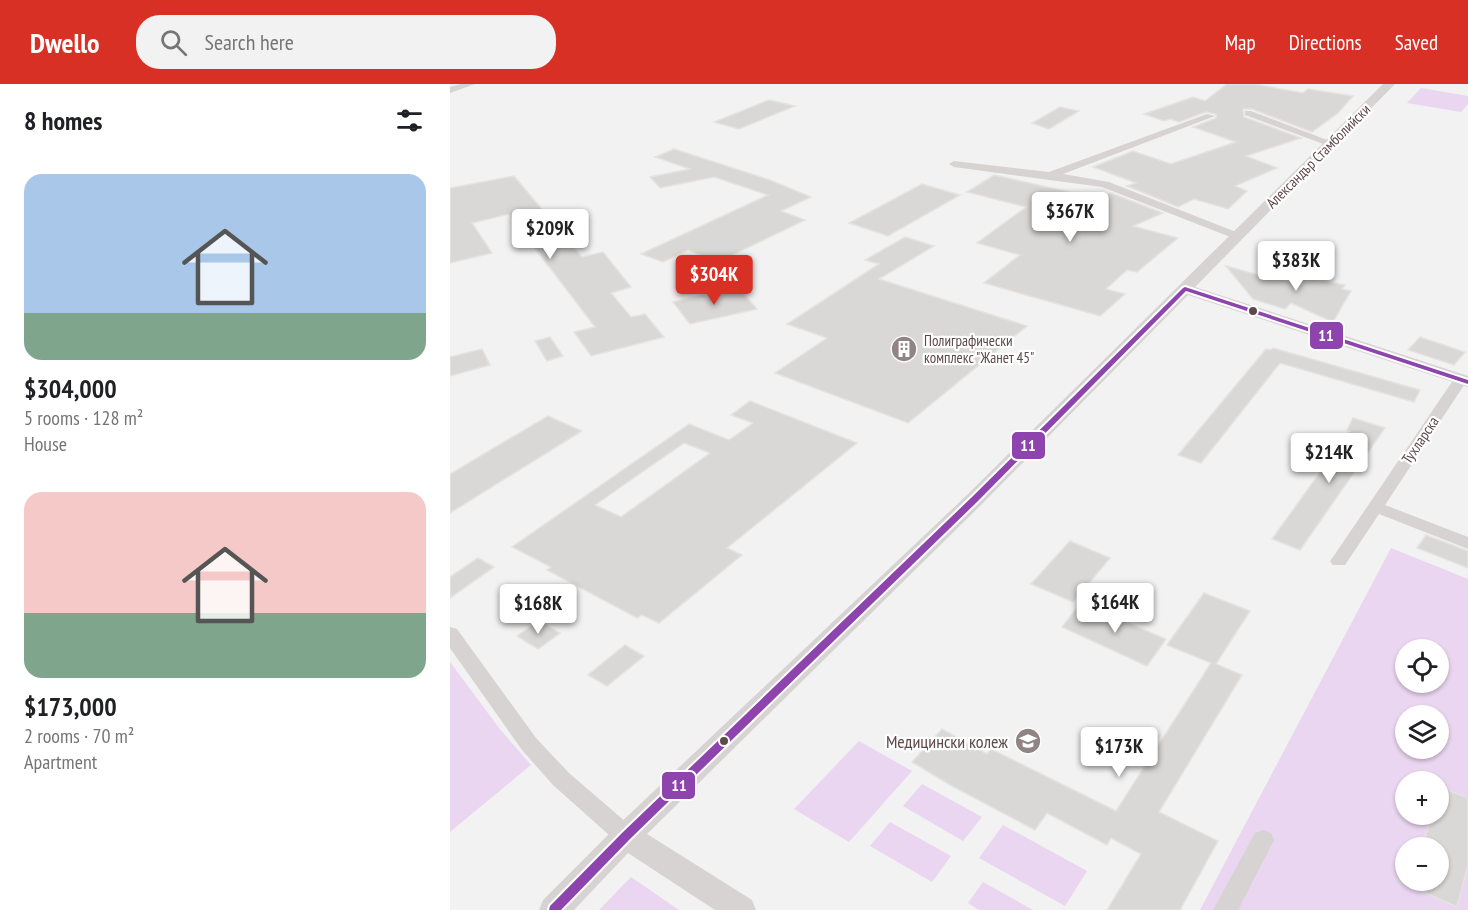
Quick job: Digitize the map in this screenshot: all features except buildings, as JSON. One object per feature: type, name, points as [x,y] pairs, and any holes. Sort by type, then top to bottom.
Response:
[{"type":"street","points":[[450,90],[471,84]]},
{"type":"street","name":"Александър Стамболийски","points":[[554,910],[626,836],[975,499],[1389,84]]},
{"type":"street","points":[[1248,113],[1330,143]]},
{"type":"street","points":[[1049,175],[1210,116]]},
{"type":"street","points":[[954,164],[1105,184],[1237,236]]},
{"type":"street","points":[[1185,289],[1464,380]]},
{"type":"street","name":"Тухларска","points":[[1339,561],[1464,380]]},
{"type":"street","points":[[1375,507],[1468,543]]},
{"type":"street","points":[[450,634],[529,744],[561,779],[626,836],[741,910]]},
{"type":"street","points":[[1226,910],[1263,840]]},
{"type":"shaded area","points":[[1421,88],[1468,96],[1468,104],[1461,112],[1407,103]]},
{"type":"shaded area","points":[[1391,548],[1468,579],[1468,910],[1200,910]]},
{"type":"shaded area","points":[[450,662],[499,728],[531,765],[450,832]]},
{"type":"shaded area","points":[[859,741],[912,771],[849,842],[794,809]]},
{"type":"shaded area","points":[[922,784],[982,817],[963,841],[903,806]]},
{"type":"shaded area","points":[[890,822],[951,856],[932,882],[870,846]]},
{"type":"shaded area","points":[[1003,825],[1087,871],[1065,906],[979,858]]},
{"type":"shaded area","points":[[631,877],[679,910],[599,910]]},
{"type":"shaded area","points":[[983,882],[1033,910],[979,910],[968,903]]},
{"type":"transit line","name":"11","points":[[1185,289],[1468,382]]},
{"type":"transit line","name":"11","points":[[554,910],[626,836],[975,499],[1185,289]]},
{"type":"place","name":"Полиграфически комплекс \"Жанет 45\"","points":[[904,349]]},
{"type":"place","name":"Медицински колеж","points":[[1028,741]]}]
